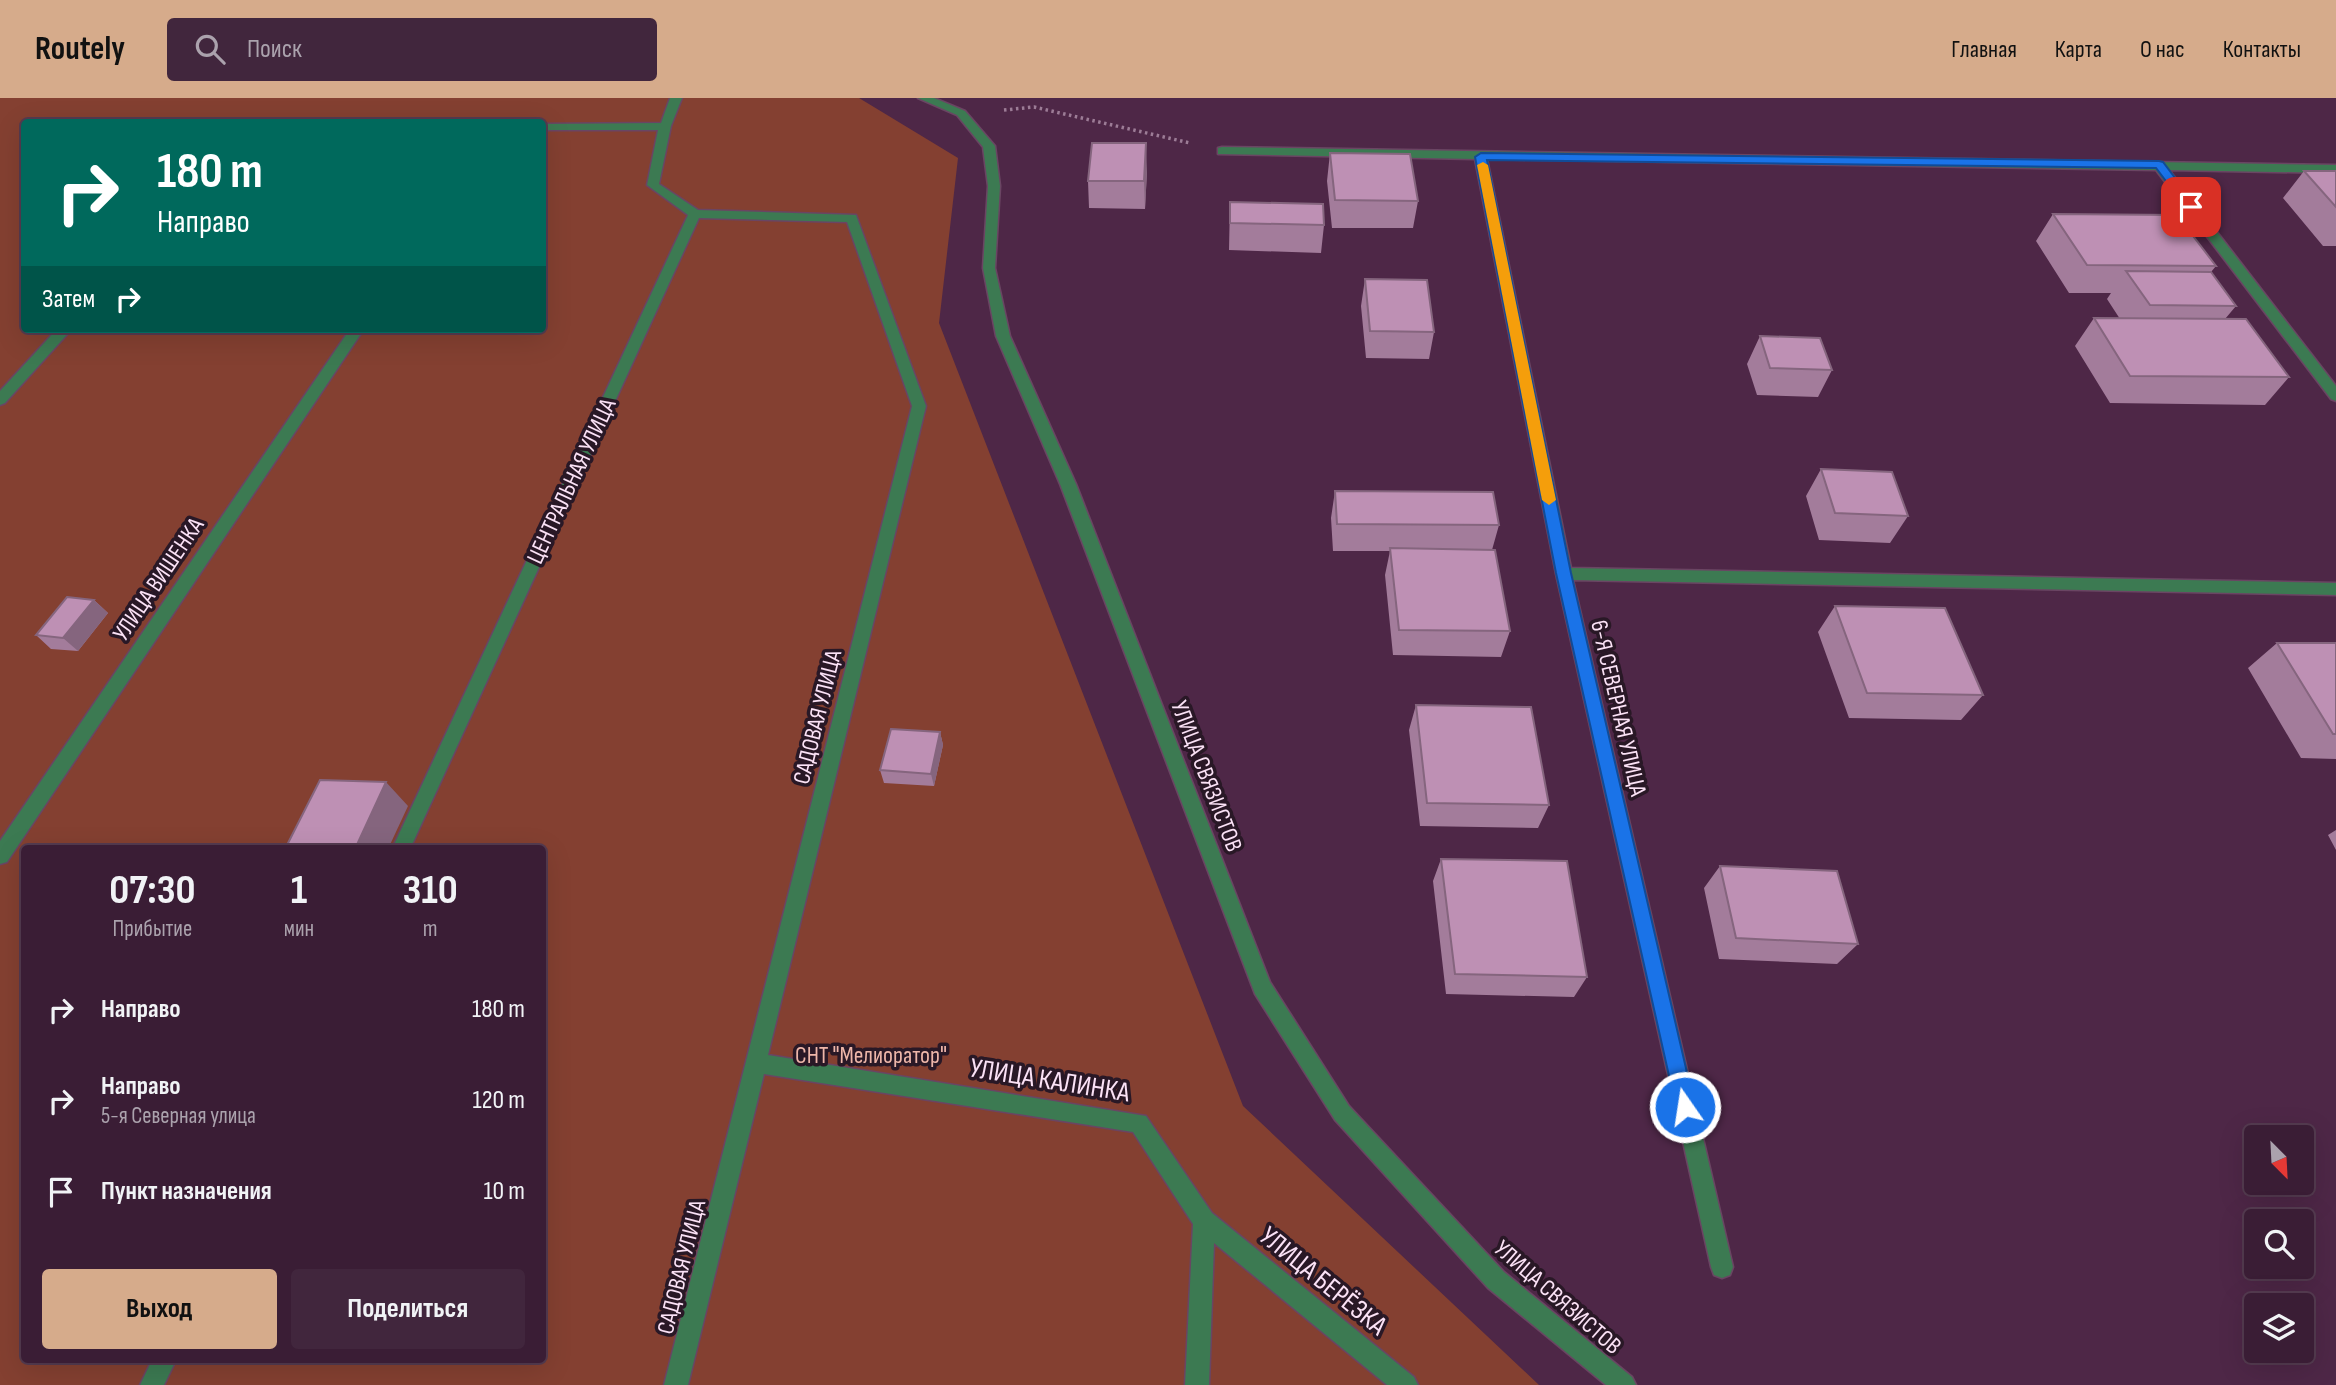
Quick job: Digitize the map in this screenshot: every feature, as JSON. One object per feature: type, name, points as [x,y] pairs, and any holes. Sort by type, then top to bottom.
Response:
[{"type":"street","points":[[676,98],[665,126],[653,184],[695,215]]},
{"type":"street","name":"УЛИЦА СВЯЗИСТОВ","points":[[925,98],[961,113],[989,146],[994,186],[989,268],[1003,336],[1068,484],[1262,987],[1342,1113],[1496,1280],[1624,1385]]},
{"type":"street","points":[[546,127],[665,126]]},
{"type":"street","points":[[1222,151],[2336,169]]},
{"type":"street","name":"6-Я СЕВЕРНАЯ УЛИЦА","points":[[1481,157],[1564,573],[1722,1267]]},
{"type":"street","points":[[2159,165],[2336,396]]},
{"type":"street","name":"ЦЕНТРАЛЬНАЯ УЛИЦА","points":[[403,845],[695,215]]},
{"type":"street","name":"САДОВАЯ УЛИЦА","points":[[676,1385],[919,406],[852,218],[695,215]]},
{"type":"street","points":[[0,400],[61,333]]},
{"type":"street","name":"УЛИЦА ВИШЕНКА","points":[[0,856],[355,333]]},
{"type":"street","points":[[1564,573],[2336,589]]},
{"type":"street","name":"УЛИЦА КАЛИНКА","points":[[757,1063],[1139,1123],[1204,1221]]},
{"type":"street","points":[[1197,1385],[1204,1221]]},
{"type":"street","name":"УЛИЦА БЕРЁЗКА","points":[[1204,1221],[1406,1385]]},
{"type":"street","points":[[152,1385],[163,1363]]},
{"type":"path","points":[[961,113],[1034,107],[1222,151]]},
{"type":"green space","name":"СНТ \"Мелиоратор\"","points":[[0,98],[859,98],[958,158],[939,323],[1243,1106],[1539,1385],[0,1385]]},
{"type":"building","points":[[1092,143],[1146,143],[1144,181],[1088,181]]},
{"type":"building","points":[[1330,153],[1410,154],[1418,201],[1335,200]]},
{"type":"building","points":[[2304,171],[2336,171],[2336,207]]},
{"type":"building","points":[[1230,202],[1323,204],[1324,225],[1230,223]]},
{"type":"building","points":[[2053,214],[2177,215],[2216,266],[2087,265]]},
{"type":"building","points":[[2126,271],[2211,272],[2236,306],[2150,305]]},
{"type":"building","points":[[1365,279],[1427,280],[1434,332],[1370,331]]},
{"type":"building","points":[[2094,318],[2246,319],[2289,377],[2130,376]]},
{"type":"building","points":[[1760,336],[1820,338],[1832,370],[1770,368]]},
{"type":"building","points":[[1821,469],[1892,472],[1908,516],[1835,513]]},
{"type":"building","points":[[1335,491],[1493,492],[1499,525],[1337,524]]},
{"type":"building","points":[[1390,548],[1495,550],[1510,631],[1399,630]]},
{"type":"building","points":[[67,597],[94,600],[63,638],[36,635]]},
{"type":"building","points":[[1835,606],[1945,608],[1983,695],[1867,693]]},
{"type":"building","points":[[2277,643],[2336,643],[2336,734],[2333,734]]},
{"type":"building","points":[[1416,705],[1531,707],[1549,805],[1427,803]]},
{"type":"building","points":[[891,729],[940,732],[931,774],[880,770]]},
{"type":"building","points":[[320,780],[386,782],[357,845],[287,845]]},
{"type":"building","points":[[1441,859],[1567,861],[1587,977],[1455,974]]},
{"type":"building","points":[[1720,866],[1837,871],[1858,944],[1736,938]]},
{"type":"slow traffic","points":[[1483,165],[1549,500]]},
{"type":"route","points":[[1685,1107],[1564,573],[1481,157],[2159,165],[2191,207]]}]
